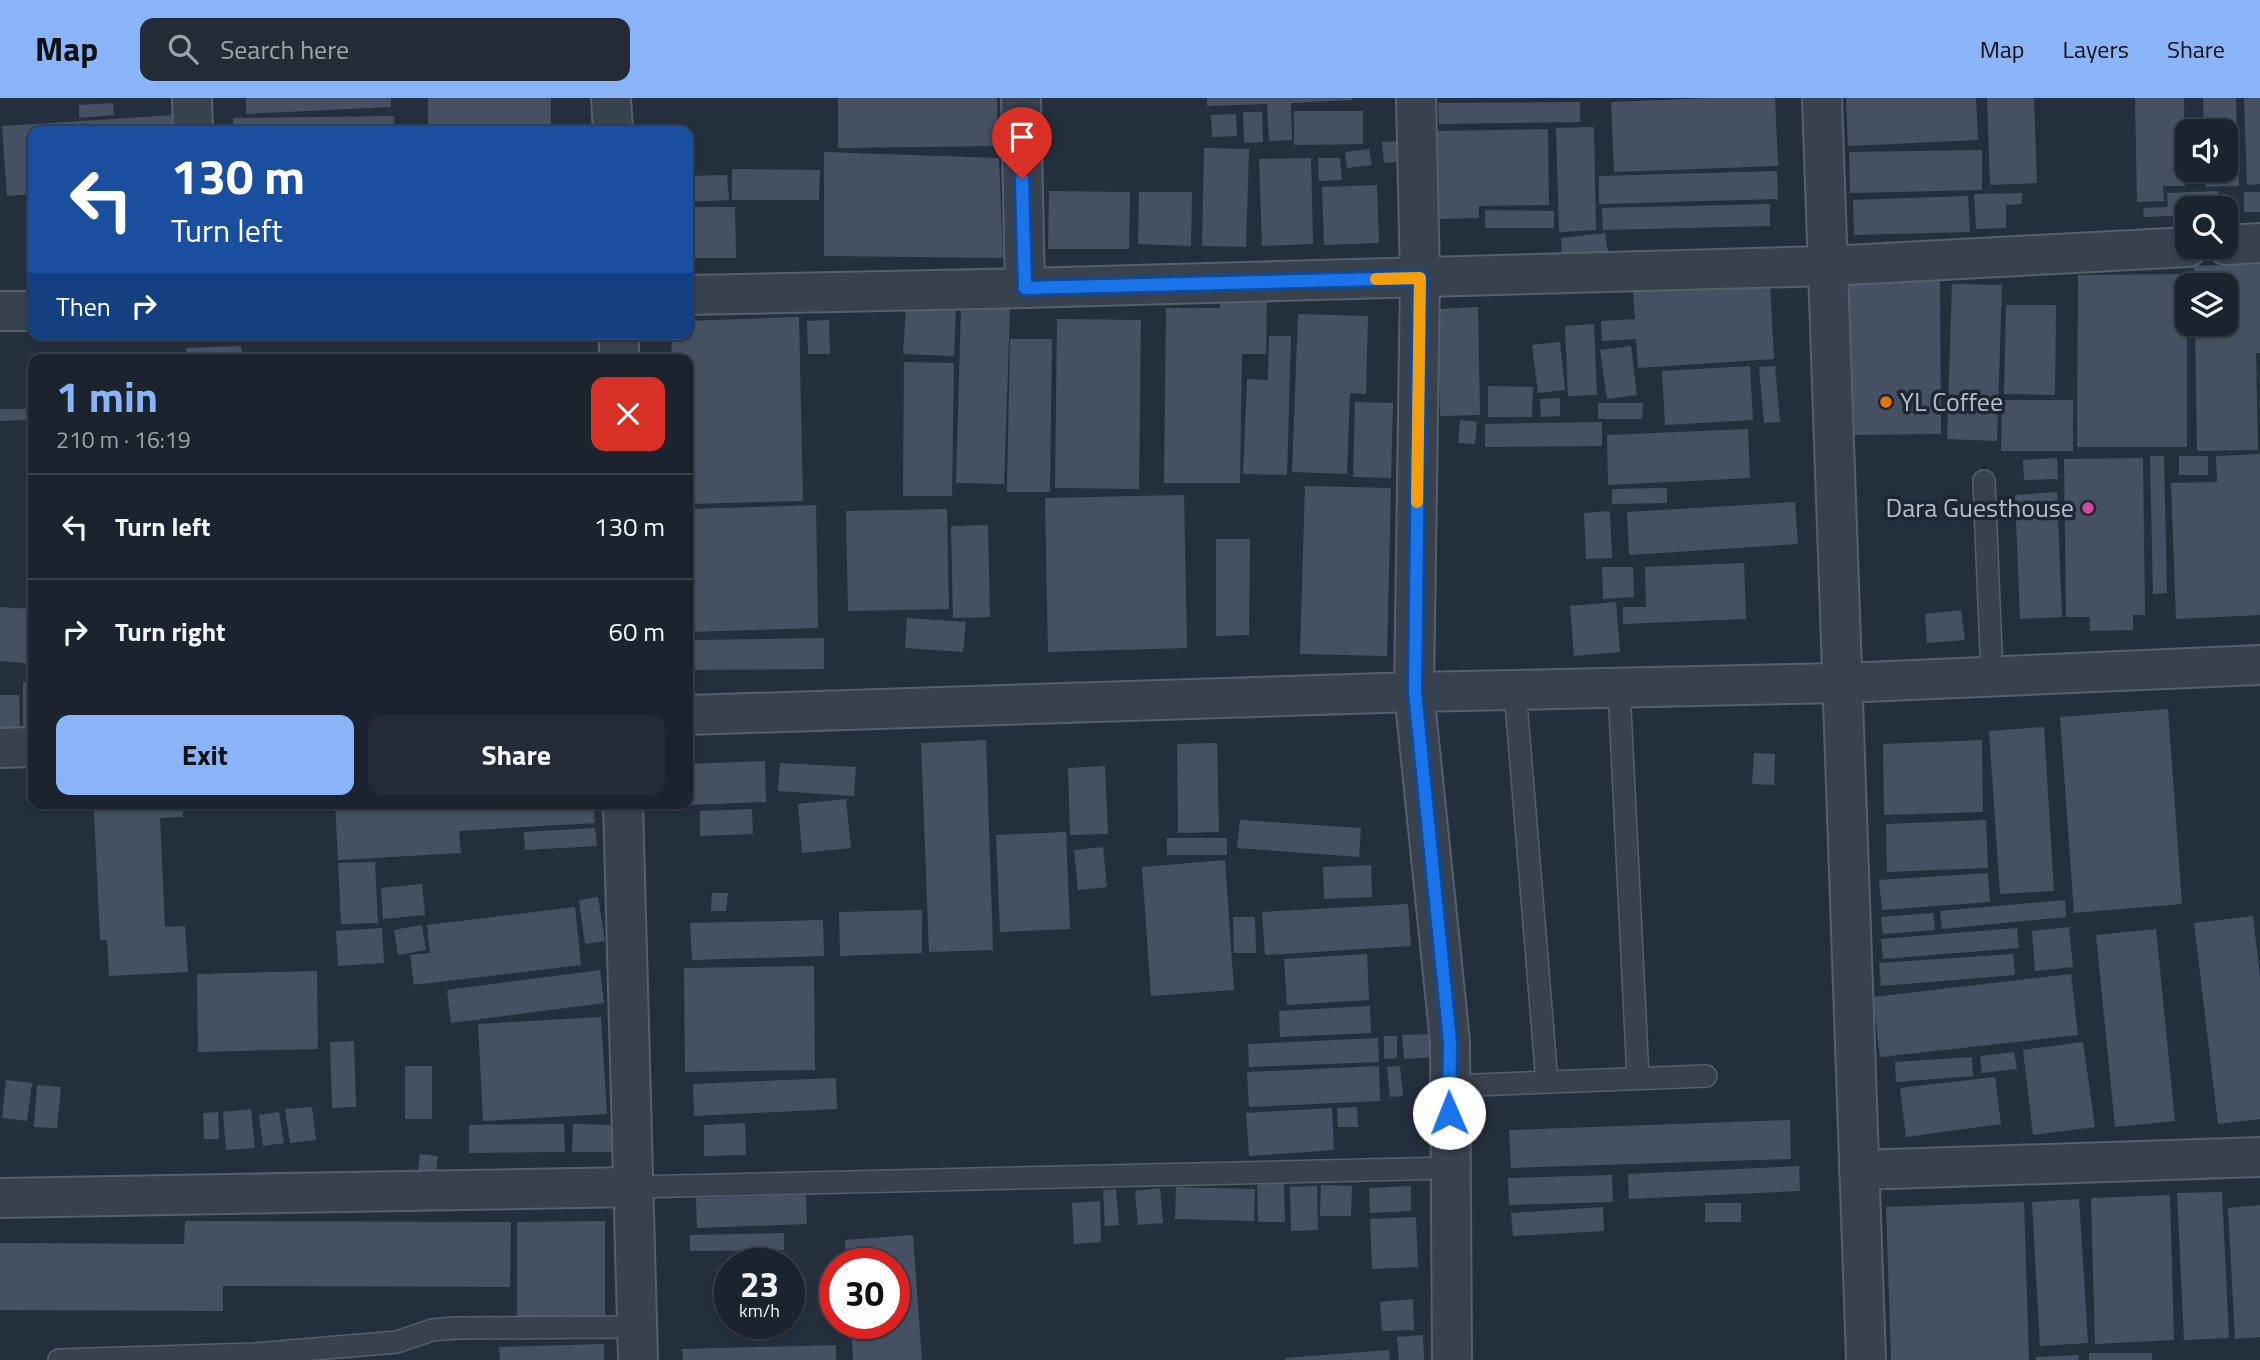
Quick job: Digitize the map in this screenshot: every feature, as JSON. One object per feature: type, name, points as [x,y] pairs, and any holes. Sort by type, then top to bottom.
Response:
[{"type":"street","points":[[192,98],[193,126]]},
{"type":"street","points":[[611,98],[613,126]]},
{"type":"street","points":[[1020,98],[1025,288]]},
{"type":"street","points":[[1416,98],[1420,278],[1415,692],[1450,1042],[1452,1360]]},
{"type":"street","points":[[1822,98],[1866,1360]]},
{"type":"street","points":[[2238,244],[2260,243]]},
{"type":"street","points":[[693,295],[1420,278],[1828,265],[2175,248]]},
{"type":"street","points":[[0,311],[28,311]]},
{"type":"street","points":[[693,715],[1415,692],[1842,683],[2260,666]]},
{"type":"street","points":[[0,748],[28,747]]},
{"type":"street","points":[[623,809],[638,1344]]},
{"type":"street","points":[[1859,1170],[2260,1157]]},
{"type":"street","points":[[0,1198],[634,1187]]},
{"type":"lane","points":[[1984,481],[1992,676]]},
{"type":"lane","points":[[1619,688],[1638,1078]]},
{"type":"lane","points":[[1515,690],[1547,1082]]},
{"type":"lane","points":[[1449,1086],[1706,1076]]},
{"type":"lane","points":[[634,1187],[1450,1168]]},
{"type":"lane","points":[[59,1360],[268,1353],[397,1342],[432,1330],[455,1328],[638,1344]]},
{"type":"building","points":[[246,98],[391,98],[391,107],[246,114]]},
{"type":"building","points":[[428,98],[551,98],[551,126],[428,126]]},
{"type":"building","points":[[838,98],[997,98],[998,146],[838,148]]},
{"type":"building","points":[[1207,98],[1352,100],[1291,103],[1292,140],[1269,141],[1267,104],[1207,106]]},
{"type":"building","points":[[1775,98],[1778,166],[1614,172],[1611,102]]},
{"type":"building","points":[[1846,98],[1976,98],[1978,140],[1848,146]]},
{"type":"building","points":[[1987,98],[2034,98],[2037,183],[1990,185]]},
{"type":"building","points":[[2135,98],[2184,98],[2184,119],[2175,119],[2175,182],[2185,182],[2185,186],[2163,186],[2164,201],[2137,202]]},
{"type":"building","points":[[2203,98],[2236,98],[2237,119],[2204,119]]},
{"type":"building","points":[[2244,98],[2260,98],[2260,184],[2247,185]]},
{"type":"building","points":[[1580,102],[1580,122],[1439,124],[1438,103]]},
{"type":"building","points":[[113,103],[114,115],[79,118],[79,105]]},
{"type":"building","points":[[1294,111],[1363,111],[1363,144],[1294,145]]},
{"type":"building","points":[[1243,112],[1262,112],[1263,142],[1244,143]]},
{"type":"building","points":[[1236,114],[1237,136],[1212,137],[1211,115]]},
{"type":"building","points":[[174,115],[175,126],[28,126],[28,194],[7,196],[2,126]]},
{"type":"building","points":[[394,116],[394,126],[233,126],[233,118]]},
{"type":"building","points":[[1594,127],[1596,230],[1559,232],[1556,128]]},
{"type":"building","points":[[1548,129],[1549,205],[1479,206],[1479,218],[1439,219],[1437,131]]},
{"type":"building","points":[[1402,141],[1404,161],[1384,163],[1382,142]]},
{"type":"building","points":[[1204,148],[1249,149],[1246,247],[1202,246]]},
{"type":"building","points":[[1369,149],[1372,165],[1347,168],[1345,152]]},
{"type":"building","points":[[1982,150],[1982,190],[1850,193],[1849,152]]},
{"type":"building","points":[[824,152],[999,158],[1003,258],[824,256]]},
{"type":"building","points":[[2238,157],[2239,186],[2206,187],[2206,182],[2238,182]]},
{"type":"building","points":[[1311,158],[1313,244],[1262,246],[1259,159]]},
{"type":"building","points":[[1318,158],[1340,158],[1342,180],[1319,181]]},
{"type":"building","points":[[732,169],[820,170],[819,200],[732,200]]},
{"type":"building","points":[[1777,171],[1778,199],[1599,204],[1599,176]]},
{"type":"building","points":[[727,175],[729,200],[693,202],[693,176]]},
{"type":"building","points":[[1377,185],[1379,243],[1324,245],[1322,187]]},
{"type":"building","points":[[1049,191],[1130,192],[1129,249],[1048,249]]},
{"type":"building","points":[[2218,191],[2218,196],[2175,196],[2175,216],[2144,217],[2143,208],[2168,207],[2167,193]]},
{"type":"building","points":[[1139,192],[1192,192],[1191,246],[1138,244]]},
{"type":"building","points":[[2244,192],[2260,192],[2260,212],[2244,212]]},
{"type":"building","points":[[2022,193],[2022,204],[2006,205],[2006,228],[1976,229],[1974,194]]},
{"type":"building","points":[[1968,196],[1970,232],[1854,235],[1853,200]]},
{"type":"building","points":[[1770,204],[1770,226],[1603,230],[1602,208]]},
{"type":"building","points":[[693,207],[735,207],[736,258],[693,258]]},
{"type":"building","points":[[1485,210],[1554,211],[1554,228],[1485,228]]},
{"type":"building","points":[[1605,233],[1608,252],[1562,257],[1561,238]]},
{"type":"building","points":[[2260,264],[2260,353],[2256,353],[2258,450],[2197,451],[2195,336],[2238,336],[2238,273],[2194,273],[2194,266]]},
{"type":"building","points":[[2175,274],[2175,336],[2187,336],[2187,447],[2077,447],[2078,275]]},
{"type":"building","points":[[1940,279],[1941,434],[1849,435],[1848,280]]},
{"type":"building","points":[[1770,282],[1774,359],[1638,368],[1636,339],[1602,341],[1601,321],[1635,319],[1633,291]]},
{"type":"building","points":[[1952,284],[2002,285],[1997,441],[1947,439]]},
{"type":"building","points":[[1220,286],[1267,287],[1266,354],[1242,354],[1240,483],[1164,483],[1166,308],[1220,308]]},
{"type":"building","points":[[906,305],[956,307],[954,356],[903,354]]},
{"type":"building","points":[[2006,305],[2056,305],[2055,395],[2004,394]]},
{"type":"building","points":[[1478,307],[1480,415],[1440,416],[1438,309]]},
{"type":"building","points":[[961,308],[1010,309],[1004,484],[956,483]]},
{"type":"building","points":[[1298,314],[1368,316],[1366,394],[1350,393],[1347,474],[1292,472]]},
{"type":"building","points":[[799,317],[803,501],[693,504],[693,354],[672,354],[671,340],[693,340],[693,321]]},
{"type":"building","points":[[1057,319],[1141,320],[1139,489],[1055,488]]},
{"type":"building","points":[[829,320],[830,354],[808,354],[807,321]]},
{"type":"building","points":[[1594,324],[1597,395],[1568,396],[1565,326]]},
{"type":"building","points":[[1269,336],[1291,336],[1287,475],[1243,474],[1247,379],[1268,380]]},
{"type":"building","points":[[1010,339],[1052,339],[1050,492],[1007,492]]},
{"type":"building","points":[[1560,342],[1565,390],[1538,393],[1532,345]]},
{"type":"building","points":[[241,346],[242,354],[187,354],[186,348]]},
{"type":"building","points":[[1631,346],[1637,395],[1607,399],[1600,350]]},
{"type":"building","points":[[904,362],[954,363],[952,496],[903,496]]},
{"type":"building","points":[[1750,366],[1753,420],[1665,425],[1662,371]]},
{"type":"building","points":[[1775,366],[1780,422],[1764,423],[1759,367]]},
{"type":"building","points":[[1488,386],[1533,387],[1532,417],[1488,417]]},
{"type":"building","points":[[1560,398],[1560,416],[1541,417],[1540,399]]},
{"type":"building","points":[[2002,400],[2073,400],[2073,451],[2001,451]]},
{"type":"building","points":[[1355,402],[1393,403],[1391,478],[1353,477]]},
{"type":"building","points":[[1598,403],[1643,403],[1642,419],[1598,419]]},
{"type":"building","points":[[0,409],[26,409],[27,420],[0,421]]},
{"type":"building","points":[[1460,420],[1477,422],[1475,444],[1458,443]]},
{"type":"building","points":[[1602,422],[1602,446],[1485,447],[1485,424]]},
{"type":"building","points":[[1748,429],[1750,478],[1608,485],[1607,435]]},
{"type":"building","points":[[2260,454],[2260,615],[2176,619],[2171,483],[2217,482],[2216,456]]},
{"type":"building","points":[[2150,456],[2164,456],[2167,593],[2153,594]]},
{"type":"building","points":[[2179,456],[2208,456],[2208,475],[2179,475]]},
{"type":"building","points":[[2057,458],[2058,479],[2024,480],[2023,460]]},
{"type":"building","points":[[2143,458],[2145,615],[2133,615],[2133,630],[2090,631],[2090,617],[2066,617],[2064,459]]},
{"type":"building","points":[[1305,486],[1391,488],[1387,656],[1300,654]]},
{"type":"building","points":[[1667,488],[1667,503],[1612,504],[1612,489]]},
{"type":"building","points":[[2057,492],[2062,617],[2020,619],[2015,495]]},
{"type":"building","points":[[1184,495],[1187,648],[1048,652],[1045,498]]},
{"type":"building","points":[[1795,502],[1798,544],[1629,555],[1627,512]]},
{"type":"building","points":[[816,505],[818,628],[693,632],[693,509]]},
{"type":"building","points":[[947,509],[949,609],[848,611],[846,511]]},
{"type":"building","points":[[1610,511],[1612,558],[1586,559],[1584,513]]},
{"type":"building","points":[[988,525],[990,617],[953,618],[951,526]]},
{"type":"building","points":[[1216,539],[1250,539],[1249,635],[1216,636]]},
{"type":"building","points":[[1744,563],[1746,619],[1623,624],[1623,607],[1646,607],[1645,567]]},
{"type":"building","points":[[1602,567],[1633,567],[1634,597],[1603,599]]},
{"type":"building","points":[[1616,602],[1620,652],[1574,656],[1570,606]]},
{"type":"building","points":[[0,607],[28,609],[28,664],[0,661]]},
{"type":"building","points":[[1961,610],[1965,640],[1927,643],[1925,614]]},
{"type":"building","points":[[907,618],[966,622],[963,652],[905,648]]},
{"type":"building","points":[[824,638],[824,669],[693,670],[693,640]]},
{"type":"building","points":[[23,682],[28,682],[28,731],[23,731]]},
{"type":"building","points":[[0,695],[19,695],[20,731],[0,731]]},
{"type":"building","points":[[2168,709],[2182,904],[2074,913],[2060,717]]},
{"type":"building","points":[[2044,727],[2054,891],[2000,894],[1989,731]]},
{"type":"building","points":[[986,740],[993,950],[929,952],[921,743]]},
{"type":"building","points":[[1982,740],[1983,812],[1884,815],[1883,744]]},
{"type":"building","points":[[1217,743],[1219,832],[1178,833],[1177,744]]},
{"type":"building","points":[[1754,753],[1775,754],[1774,785],[1752,784]]},
{"type":"building","points":[[765,761],[766,802],[693,805],[693,764]]},
{"type":"building","points":[[780,763],[856,767],[854,796],[778,791]]},
{"type":"building","points":[[1105,766],[1108,834],[1070,835],[1068,768]]},
{"type":"building","points":[[846,799],[851,848],[802,853],[798,804]]},
{"type":"building","points":[[182,809],[183,817],[160,818],[165,927],[185,926],[188,972],[109,976],[107,940],[100,940],[94,810]]},
{"type":"building","points":[[335,809],[594,809],[595,823],[459,831],[461,853],[338,860]]},
{"type":"building","points":[[752,809],[753,834],[700,836],[700,811]]},
{"type":"building","points":[[1240,820],[1361,828],[1359,857],[1237,848]]},
{"type":"building","points":[[1986,820],[1988,868],[1887,872],[1886,824]]},
{"type":"building","points":[[595,828],[597,846],[525,850],[524,832]]},
{"type":"building","points":[[1066,832],[1070,929],[1000,932],[996,835]]},
{"type":"building","points":[[1167,838],[1227,838],[1227,855],[1167,855]]},
{"type":"building","points":[[1103,847],[1107,887],[1078,890],[1074,850]]},
{"type":"building","points":[[1225,860],[1234,990],[1151,996],[1142,867]]},
{"type":"building","points":[[375,862],[378,923],[341,924],[338,863]]},
{"type":"building","points":[[1371,865],[1372,897],[1324,899],[1323,867]]},
{"type":"building","points":[[1988,873],[1990,902],[1882,910],[1879,880]]},
{"type":"building","points":[[422,884],[425,915],[383,919],[381,888]]},
{"type":"building","points":[[712,893],[728,893],[726,911],[711,911]]},
{"type":"building","points":[[598,897],[605,941],[585,944],[579,900]]},
{"type":"building","points":[[2065,900],[2066,917],[1942,929],[1940,911]]},
{"type":"building","points":[[1408,904],[1411,946],[1265,955],[1262,912]]},
{"type":"building","points":[[575,907],[581,965],[414,985],[410,955],[430,953],[427,925]]},
{"type":"building","points":[[922,910],[922,953],[840,956],[839,912]]},
{"type":"building","points":[[1933,913],[1935,930],[1883,934],[1881,917]]},
{"type":"building","points":[[2253,916],[2260,978],[2260,1119],[2218,1124],[2194,923]]},
{"type":"building","points":[[1233,917],[1255,917],[1256,953],[1234,953]]},
{"type":"building","points":[[823,920],[824,956],[692,960],[690,923]]},
{"type":"building","points":[[422,925],[426,950],[398,955],[394,930]]},
{"type":"building","points":[[2069,927],[2073,967],[2035,971],[2032,931]]},
{"type":"building","points":[[382,928],[384,963],[338,966],[336,931]]},
{"type":"building","points":[[2017,928],[2019,948],[1883,959],[1881,939]]},
{"type":"building","points":[[2156,929],[2175,1121],[2115,1127],[2096,935]]},
{"type":"building","points":[[1367,954],[1369,1000],[1287,1005],[1284,959]]},
{"type":"building","points":[[2013,954],[2015,975],[1881,986],[1879,963]]},
{"type":"building","points":[[814,966],[815,1070],[685,1072],[684,968]]},
{"type":"building","points":[[600,970],[604,1003],[451,1023],[447,990]]},
{"type":"building","points":[[317,971],[318,1049],[198,1052],[197,974]]},
{"type":"building","points":[[2071,974],[2078,1035],[1880,1057],[1873,997]]},
{"type":"building","points":[[1370,1006],[1371,1033],[1280,1037],[1279,1011]]},
{"type":"building","points":[[601,1017],[607,1114],[483,1121],[478,1024]]},
{"type":"building","points":[[1433,1034],[1434,1057],[1404,1059],[1402,1035]]},
{"type":"building","points":[[1384,1036],[1397,1036],[1397,1058],[1384,1059]]},
{"type":"building","points":[[1378,1038],[1379,1062],[1249,1067],[1248,1044]]},
{"type":"building","points":[[354,1041],[356,1107],[332,1108],[330,1042]]},
{"type":"building","points":[[2083,1042],[2095,1127],[2033,1135],[2023,1050]]},
{"type":"building","points":[[2014,1052],[2017,1069],[1982,1073],[1980,1056]]},
{"type":"building","points":[[1972,1057],[1973,1076],[1896,1082],[1895,1062]]},
{"type":"building","points":[[405,1066],[432,1066],[432,1119],[405,1119]]},
{"type":"building","points":[[1379,1066],[1380,1101],[1249,1107],[1247,1072]]},
{"type":"building","points":[[1400,1066],[1403,1096],[1390,1097],[1387,1067]]},
{"type":"building","points":[[1995,1077],[2001,1124],[1906,1137],[1900,1088]]},
{"type":"building","points":[[836,1078],[837,1109],[694,1116],[693,1084]]},
{"type":"building","points":[[6,1080],[32,1083],[27,1121],[2,1118]]},
{"type":"building","points":[[37,1085],[61,1087],[57,1128],[34,1127]]},
{"type":"building","points":[[312,1107],[316,1140],[290,1143],[285,1109]]},
{"type":"building","points":[[1357,1107],[1358,1127],[1338,1127],[1337,1108]]},
{"type":"building","points":[[1332,1108],[1334,1150],[1249,1156],[1246,1113]]},
{"type":"building","points":[[251,1109],[255,1148],[226,1150],[223,1112]]},
{"type":"building","points":[[218,1112],[219,1139],[204,1139],[203,1113]]},
{"type":"building","points":[[279,1112],[284,1143],[263,1146],[259,1115]]},
{"type":"building","points":[[1790,1120],[1791,1159],[1511,1168],[1509,1130]]},
{"type":"building","points":[[745,1123],[746,1155],[704,1156],[704,1125]]},
{"type":"building","points":[[564,1124],[565,1152],[469,1153],[469,1125]]},
{"type":"building","points":[[573,1124],[613,1125],[612,1152],[572,1152]]},
{"type":"building","points":[[420,1154],[438,1156],[435,1181],[417,1179]]},
{"type":"building","points":[[1799,1166],[1800,1191],[1629,1199],[1628,1174]]},
{"type":"building","points":[[1612,1175],[1613,1202],[1509,1205],[1508,1178]]},
{"type":"building","points":[[1257,1180],[1284,1180],[1285,1222],[1258,1222]]},
{"type":"building","points":[[1321,1185],[1352,1186],[1351,1216],[1320,1216]]},
{"type":"building","points":[[1317,1186],[1318,1230],[1291,1231],[1290,1187]]},
{"type":"building","points":[[1411,1186],[1411,1211],[1370,1213],[1369,1188]]},
{"type":"building","points":[[1176,1187],[1255,1189],[1254,1221],[1175,1219]]},
{"type":"building","points":[[1160,1188],[1163,1223],[1138,1225],[1135,1191]]},
{"type":"building","points":[[1116,1189],[1119,1225],[1105,1226],[1103,1190]]},
{"type":"building","points":[[2222,1192],[2229,1338],[2184,1340],[2177,1193]]},
{"type":"building","points":[[806,1195],[807,1224],[697,1228],[696,1198]]},
{"type":"building","points":[[2170,1195],[2174,1340],[2095,1344],[2091,1198]]},
{"type":"building","points":[[2079,1199],[2088,1343],[2040,1346],[2032,1202]]},
{"type":"building","points":[[1100,1201],[1101,1242],[1074,1244],[1072,1203]]},
{"type":"building","points":[[2024,1202],[2029,1360],[1891,1360],[1886,1207]]},
{"type":"building","points":[[1705,1203],[1741,1203],[1741,1222],[1705,1222]]},
{"type":"building","points":[[2260,1205],[2260,1337],[2235,1339],[2228,1208]]},
{"type":"building","points":[[1603,1207],[1604,1231],[1513,1236],[1511,1213]]},
{"type":"building","points":[[1416,1217],[1418,1267],[1372,1269],[1370,1219]]},
{"type":"building","points":[[185,1221],[511,1222],[510,1287],[223,1286],[223,1311],[0,1310],[0,1243],[184,1244]]},
{"type":"building","points":[[605,1221],[605,1317],[517,1317],[517,1222]]},
{"type":"building","points":[[784,1233],[784,1248],[714,1248],[714,1251],[690,1251],[690,1235]]},
{"type":"building","points":[[913,1235],[922,1360],[853,1360],[852,1339],[910,1339],[910,1248],[845,1248],[845,1240]]},
{"type":"building","points":[[1413,1299],[1414,1330],[1382,1331],[1380,1302]]},
{"type":"building","points":[[1423,1335],[1424,1360],[1399,1360],[1397,1337]]},
{"type":"building","points":[[604,1344],[604,1360],[500,1360],[499,1347]]},
{"type":"building","points":[[836,1345],[836,1360],[683,1360],[682,1349]]},
{"type":"building","points":[[1389,1350],[1390,1360],[1285,1360],[1285,1358]]},
{"type":"building","points":[[2089,1353],[2152,1353],[2152,1360],[2089,1360]]},
{"type":"building","points":[[2078,1355],[2079,1360],[2036,1360],[2036,1357]]},
{"type":"slow traffic","points":[[1376,279],[1420,278],[1417,502]]},
{"type":"place","name":"YL Coffee","points":[[1886,402]]},
{"type":"place","name":"Dara Guesthouse","points":[[2088,508]]},
{"type":"route","points":[[1022,179],[1025,288],[1420,278],[1415,692],[1450,1042],[1449,1113]]}]
